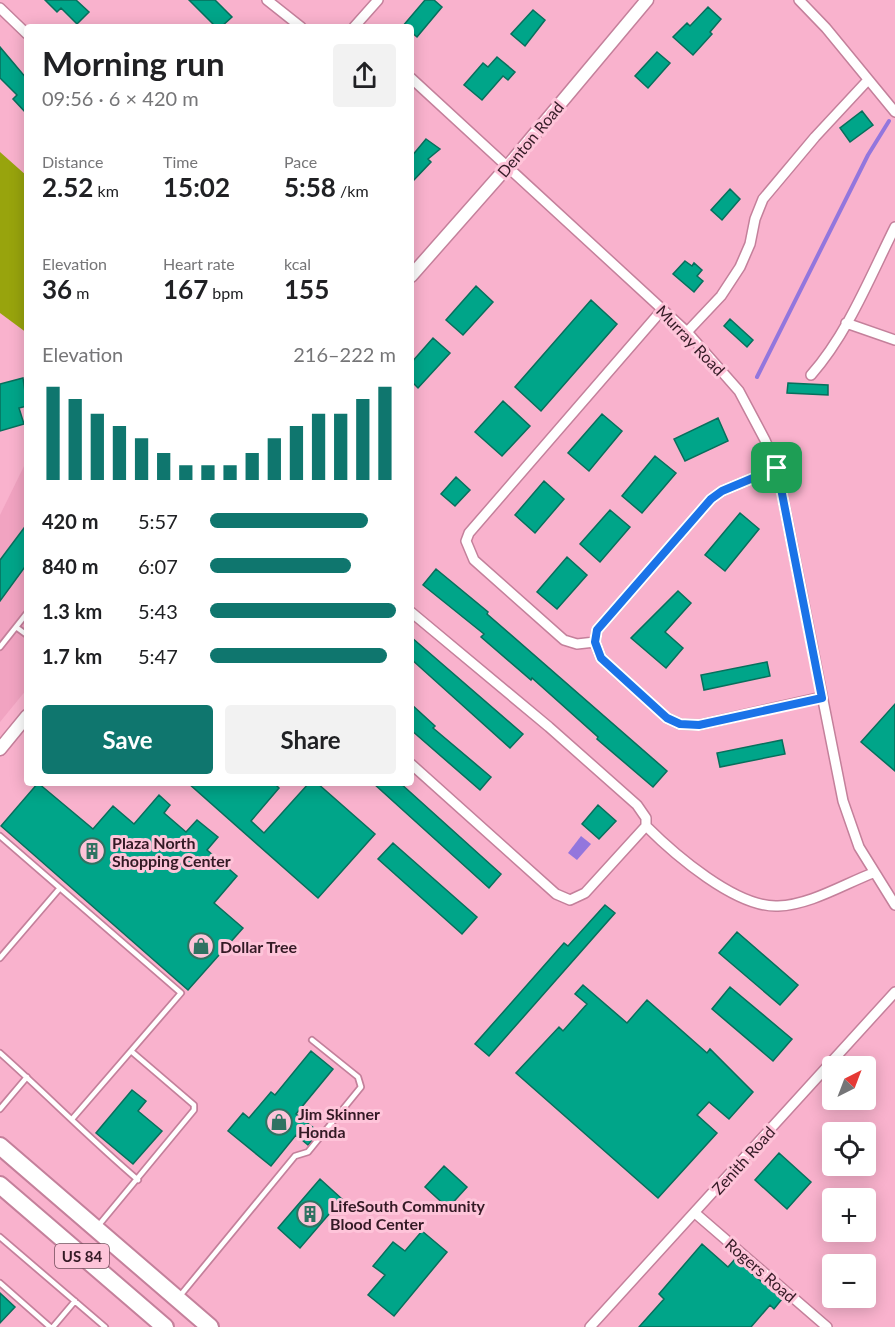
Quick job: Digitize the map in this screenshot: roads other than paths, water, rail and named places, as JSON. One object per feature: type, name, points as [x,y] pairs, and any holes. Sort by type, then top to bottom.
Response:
[{"type":"highway","name":"US 84","points":[[0,1146],[210,1327]]},
{"type":"highway","name":"US 84","points":[[0,1185],[165,1327]]},
{"type":"highway","points":[[68,1243],[84,1238],[96,1228]]},
{"type":"street","points":[[267,0],[297,24]]},
{"type":"street","points":[[357,24],[378,0]]},
{"type":"street","name":"Denton Road","points":[[414,273],[508,166],[646,0]]},
{"type":"street","points":[[799,0],[826,28],[895,112]]},
{"type":"street","points":[[0,8],[24,31]]},
{"type":"street","points":[[687,332],[721,296],[740,267],[750,244],[755,219],[763,199],[868,80]]},
{"type":"street","name":"Murray Road","points":[[414,81],[687,332],[739,392],[777,468],[843,801],[859,847],[873,873],[895,905]]},
{"type":"street","points":[[811,375],[824,361],[846,323],[895,227]]},
{"type":"street","points":[[595,642],[577,644],[564,640],[474,560],[466,542],[469,533],[662,309]]},
{"type":"street","points":[[846,323],[895,340]]},
{"type":"street","points":[[777,468],[722,491],[711,499],[597,630],[595,642],[601,658],[667,718],[680,724],[699,725],[822,698]]},
{"type":"street","points":[[414,614],[549,727],[637,805],[646,818],[646,826],[585,893],[578,899],[570,900],[556,894],[414,767]]},
{"type":"street","points":[[0,749],[24,720]]},
{"type":"street","points":[[646,826],[667,847],[713,880],[757,904],[778,906],[809,898],[873,873]]},
{"type":"street","name":"Zenith Road","points":[[591,1327],[895,992]]},
{"type":"street","name":"Rogers Road","points":[[695,1213],[827,1327]]},
{"type":"lane","points":[[0,647],[24,617]]},
{"type":"lane","points":[[16,627],[24,633]]},
{"type":"lane","points":[[0,836],[181,993],[73,1118]]},
{"type":"lane","points":[[1,956],[60,888]]},
{"type":"lane","points":[[177,1299],[295,1156],[308,1152],[361,1087],[358,1077],[312,1040]]},
{"type":"lane","points":[[96,1228],[191,1115],[194,1105],[131,1051]]},
{"type":"lane","points":[[0,1053],[73,1118],[84,1134],[138,1180]]},
{"type":"lane","points":[[0,1109],[27,1077]]},
{"type":"lane","points":[[0,1237],[105,1327]]},
{"type":"lane","points":[[0,1283],[52,1327],[75,1301]]},
{"type":"waterway","points":[[757,377],[868,155],[889,121]]},
{"type":"place","name":"Plaza North Shopping Center","points":[[92,851]]},
{"type":"place","name":"Dollar Tree","points":[[201,946]]},
{"type":"place","name":"Jim Skinner Honda","points":[[279,1122]]},
{"type":"place","name":"LifeSouth Community Blood Center","points":[[310,1214]]}]
